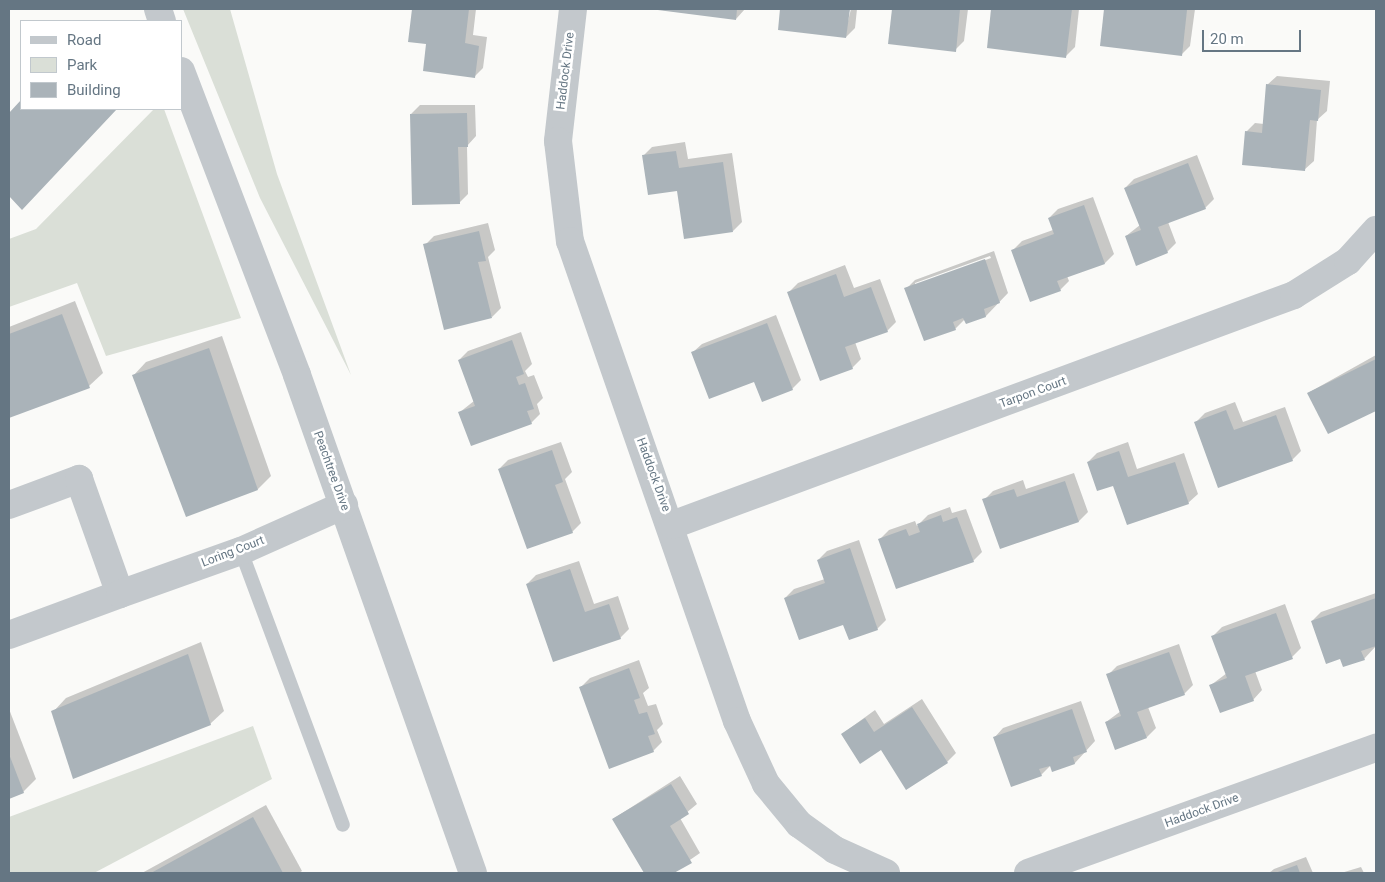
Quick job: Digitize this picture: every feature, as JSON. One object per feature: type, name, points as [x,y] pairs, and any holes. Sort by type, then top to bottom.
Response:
[{"type":"street","name":"Haddock Drive","points":[[573,9],[558,141],[565,215],[581,282],[672,525],[737,721],[766,784],[799,824],[817,838],[854,861],[886,873]]},
{"type":"street","name":"Peachtree Drive","points":[[182,74],[344,505],[473,873]]},
{"type":"street","name":"Tarpon Court","points":[[672,525],[1294,296],[1348,261],[1376,230]]},
{"type":"street","points":[[9,505],[79,479],[120,594]]},
{"type":"street","name":"Loring Court","points":[[9,635],[241,551],[344,505]]},
{"type":"street","name":"Haddock Drive","points":[[1028,873],[1376,748]]},
{"type":"lane","points":[[241,551],[343,825]]},
{"type":"green space","points":[[183,9],[230,9],[277,174],[351,375],[260,198]]},
{"type":"green space","points":[[153,110],[164,110],[241,318],[106,356],[77,283],[9,307],[9,239],[36,229]]},
{"type":"green space","points":[[253,726],[272,779],[94,873],[9,873],[9,817]]},
{"type":"building","points":[[412,9],[469,9],[465,43],[479,46],[475,78],[423,71],[426,44],[408,42]]},
{"type":"building","points":[[650,9],[737,9],[736,20]]},
{"type":"building","points":[[780,9],[850,9],[846,38],[778,30]]},
{"type":"building","points":[[892,9],[960,9],[956,52],[888,44]]},
{"type":"building","points":[[991,9],[1072,9],[1066,58],[987,48]]},
{"type":"building","points":[[1104,9],[1187,10],[1182,56],[1100,46]]},
{"type":"building","points":[[1266,84],[1321,90],[1318,121],[1310,120],[1305,171],[1242,165],[1245,131],[1262,133]]},
{"type":"building","points":[[20,101],[20,110],[116,110],[22,210],[9,196],[9,113]]},
{"type":"building","points":[[467,113],[468,147],[458,147],[460,204],[412,205],[410,114]]},
{"type":"building","points":[[676,151],[679,168],[723,162],[733,232],[684,239],[677,191],[648,195],[642,155]]},
{"type":"building","points":[[1188,163],[1206,209],[1158,227],[1168,253],[1136,266],[1125,236],[1141,230],[1124,188]]},
{"type":"building","points":[[1084,205],[1105,264],[1057,281],[1061,291],[1030,302],[1011,250],[1054,234],[1048,218]]},
{"type":"building","points":[[479,231],[486,261],[478,262],[492,318],[444,330],[423,244]]},
{"type":"building","points":[[985,259],[1000,303],[984,309],[986,317],[966,324],[963,318],[953,322],[956,330],[924,341],[904,288]]},
{"type":"building","points":[[836,274],[844,297],[871,287],[888,332],[845,347],[853,369],[820,381],[787,292]]},
{"type":"building","points":[[62,314],[90,388],[9,418],[9,334]]},
{"type":"building","points":[[767,323],[793,390],[762,402],[754,382],[709,399],[691,352]]},
{"type":"building","points":[[512,340],[524,374],[516,377],[519,385],[525,383],[534,409],[527,411],[532,424],[471,446],[458,412],[475,406],[458,360]]},
{"type":"building","points":[[209,348],[258,490],[186,517],[132,375]]},
{"type":"building","points":[[1376,359],[1376,411],[1328,434],[1307,393]]},
{"type":"building","points":[[1226,410],[1234,430],[1276,415],[1293,461],[1218,488],[1194,422]]},
{"type":"building","points":[[552,450],[563,482],[555,485],[573,533],[527,549],[498,469]]},
{"type":"building","points":[[1119,451],[1128,477],[1175,462],[1189,504],[1127,525],[1113,486],[1097,491],[1087,462]]},
{"type":"building","points":[[1065,481],[1079,522],[1000,549],[982,499],[1014,489],[1017,497]]},
{"type":"building","points":[[941,515],[943,522],[957,517],[974,562],[896,589],[878,539],[906,529],[909,536],[920,532],[917,524]]},
{"type":"building","points":[[850,548],[878,630],[849,640],[843,625],[799,640],[784,598],[825,583],[817,560]]},
{"type":"building","points":[[570,569],[585,612],[609,604],[621,639],[553,662],[526,584]]},
{"type":"building","points":[[1376,598],[1376,646],[1361,651],[1365,660],[1343,667],[1340,659],[1326,664],[1311,621]]},
{"type":"building","points":[[1276,613],[1293,659],[1245,676],[1254,701],[1220,713],[1209,685],[1227,678],[1211,636]]},
{"type":"building","points":[[1169,652],[1185,695],[1137,712],[1147,738],[1115,750],[1105,722],[1121,716],[1106,674]]},
{"type":"building","points":[[188,654],[211,725],[73,779],[51,711]]},
{"type":"building","points":[[629,668],[640,698],[634,700],[639,714],[647,712],[655,734],[648,736],[654,752],[609,769],[579,687]]},
{"type":"building","points":[[912,707],[948,763],[906,790],[881,750],[860,764],[841,734],[865,718],[874,732]]},
{"type":"building","points":[[1072,709],[1087,752],[1073,757],[1075,764],[1052,772],[1050,766],[1039,769],[1042,776],[1011,787],[993,737]]},
{"type":"building","points":[[9,754],[24,793],[9,799]]},
{"type":"building","points":[[671,784],[689,814],[670,826],[692,863],[674,873],[644,873],[612,819]]},
{"type":"building","points":[[253,817],[283,873],[151,873]]},
{"type":"building","points":[[1297,865],[1300,873],[1275,873]]}]
